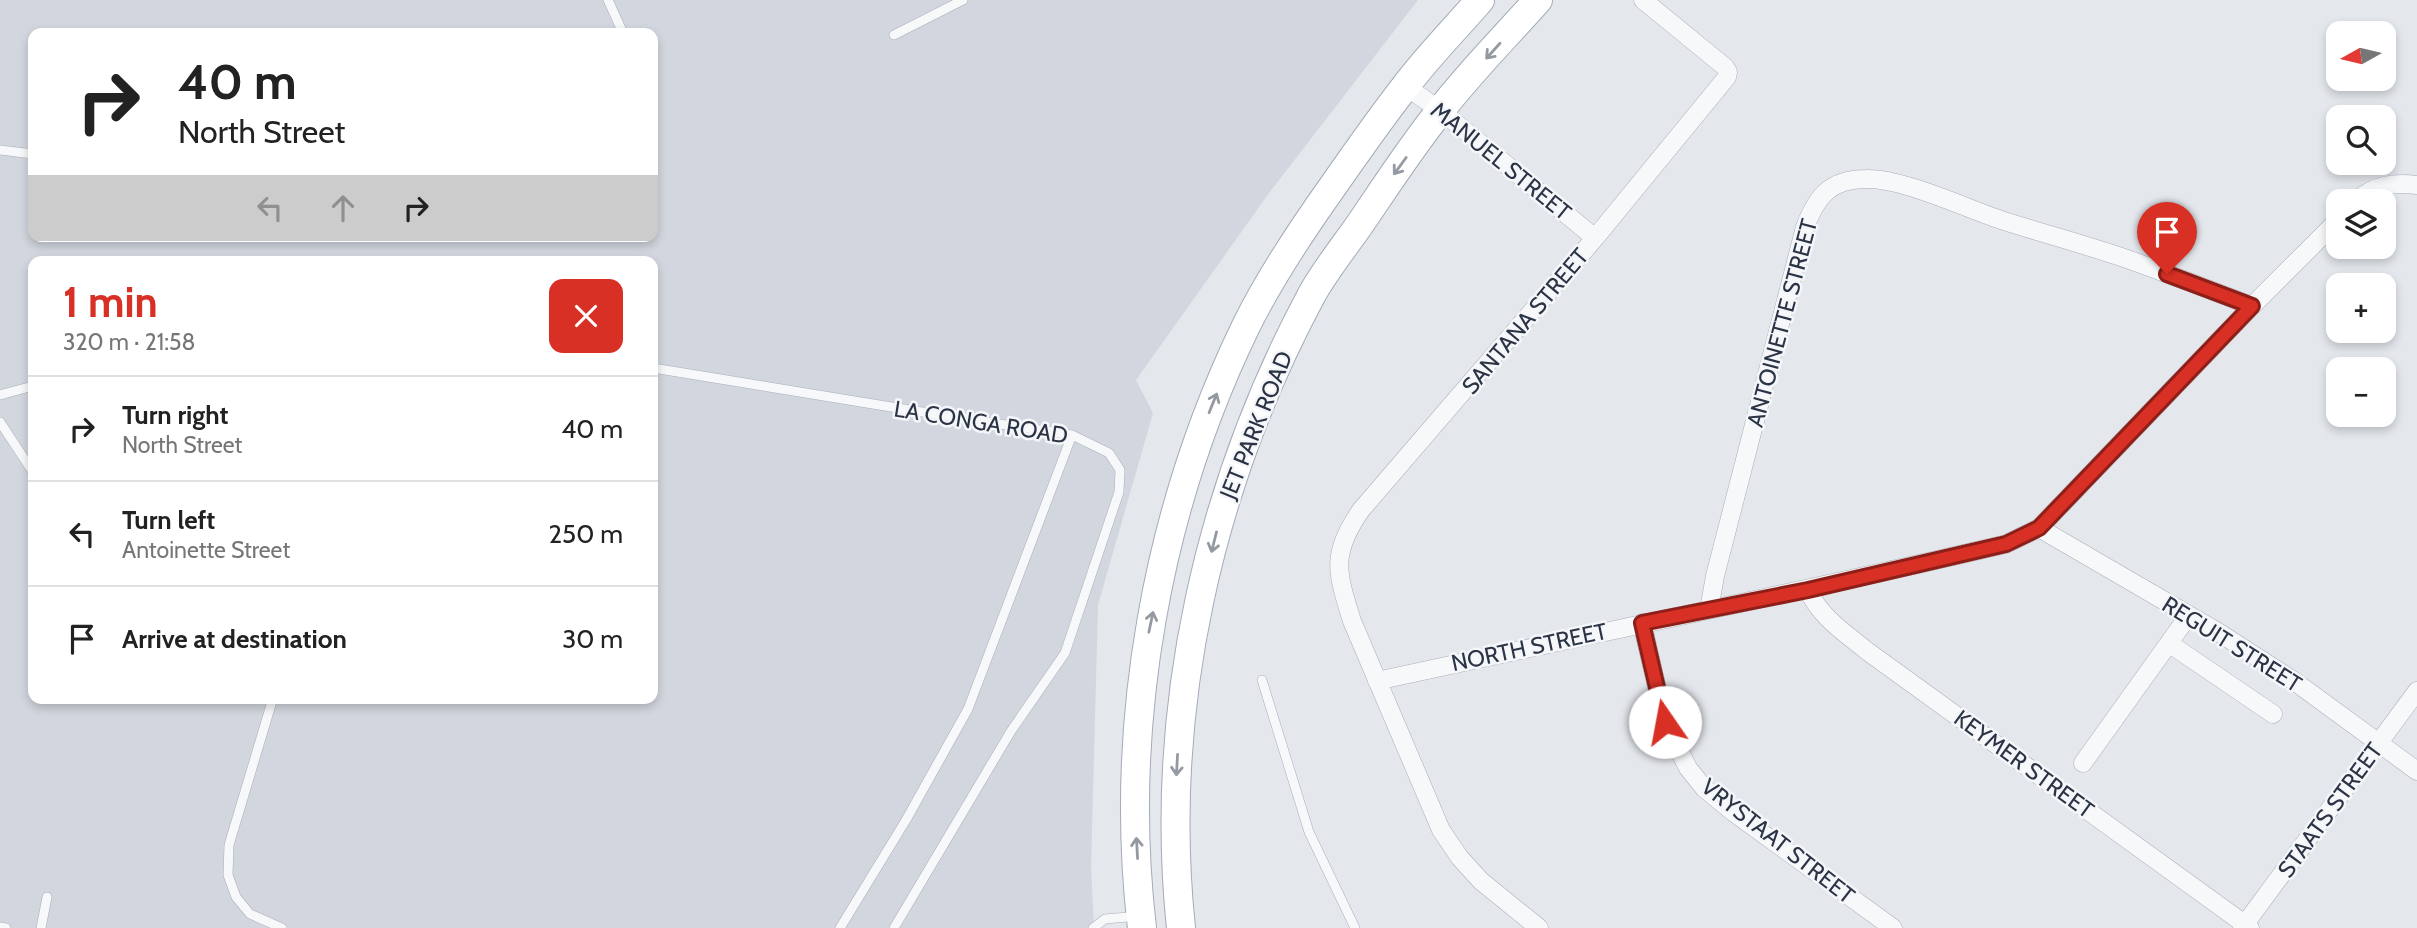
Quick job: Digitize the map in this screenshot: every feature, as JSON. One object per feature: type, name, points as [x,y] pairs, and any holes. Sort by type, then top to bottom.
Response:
[{"type":"main road","name":"JET PARK ROAD","points":[[1141,922],[1135,811],[1137,726],[1148,635],[1163,563],[1183,489],[1211,408],[1247,325],[1295,240],[1405,86],[1480,0]]},
{"type":"main road","name":"JET PARK ROAD","points":[[1181,928],[1177,891],[1176,764],[1191,635],[1223,507],[1262,396],[1313,292],[1440,110],[1538,0]]},
{"type":"street","name":"SANTANA STREET","points":[[1539,928],[1481,881],[1460,858],[1441,830],[1352,621],[1342,589],[1339,548],[1346,531],[1361,510],[1595,238],[1706,103],[1728,72],[1643,0]]},
{"type":"street","name":"MANUEL STREET","points":[[1405,86],[1440,110],[1595,238]]},
{"type":"street","name":"ANTOINETTE STREET","points":[[1709,610],[1715,576],[1805,227],[1813,206],[1830,188],[1867,179],[1906,187],[2004,221],[2125,258],[2252,306]]},
{"type":"street","points":[[2373,189],[2386,185],[2417,185]]},
{"type":"street","name":"NORTH STREET","points":[[1377,681],[1808,590],[2006,544],[2039,528],[2326,232]]},
{"type":"street","name":"REGUIT STREET","points":[[2039,528],[2189,615],[2294,681],[2417,771]]},
{"type":"street","name":"KEYMER STREET","points":[[1808,590],[1814,604],[1826,618],[1867,651],[2246,927]]},
{"type":"street","points":[[2083,763],[2189,615]]},
{"type":"street","name":"VRYSTAAT STREET","points":[[1642,623],[1665,722],[1688,768],[1704,788],[1893,928]]},
{"type":"street","points":[[2170,644],[2273,714]]},
{"type":"street","name":"STAATS STREET","points":[[2246,927],[2417,691]]},
{"type":"lane","points":[[608,0],[621,28]]},
{"type":"lane","points":[[894,35],[964,0]]},
{"type":"lane","points":[[0,150],[28,153]]},
{"type":"lane","name":"LA CONGA ROAD","points":[[658,369],[1072,435],[1109,453],[1120,470],[1119,492],[1065,653],[1011,731],[894,928]]},
{"type":"lane","points":[[0,395],[28,387]]},
{"type":"lane","points":[[0,422],[28,464]]},
{"type":"lane","points":[[840,928],[906,820],[968,709],[1072,435]]},
{"type":"lane","points":[[1262,680],[1309,832],[1355,928]]},
{"type":"lane","points":[[270,704],[229,845],[228,875],[236,897],[250,914],[282,928]]},
{"type":"lane","points":[[41,928],[47,897]]},
{"type":"lane","points":[[1093,928],[1105,919],[1141,922]]},
{"type":"lane","points":[[0,927],[6,928]]},
{"type":"shaded area","points":[[0,0],[1418,0],[1269,193],[1136,380],[1153,413],[1098,605],[1091,867],[1094,928],[0,928]]},
{"type":"route","points":[[1665,722],[1642,623],[1808,590],[2006,544],[2039,528],[2252,306],[2167,274]]}]
